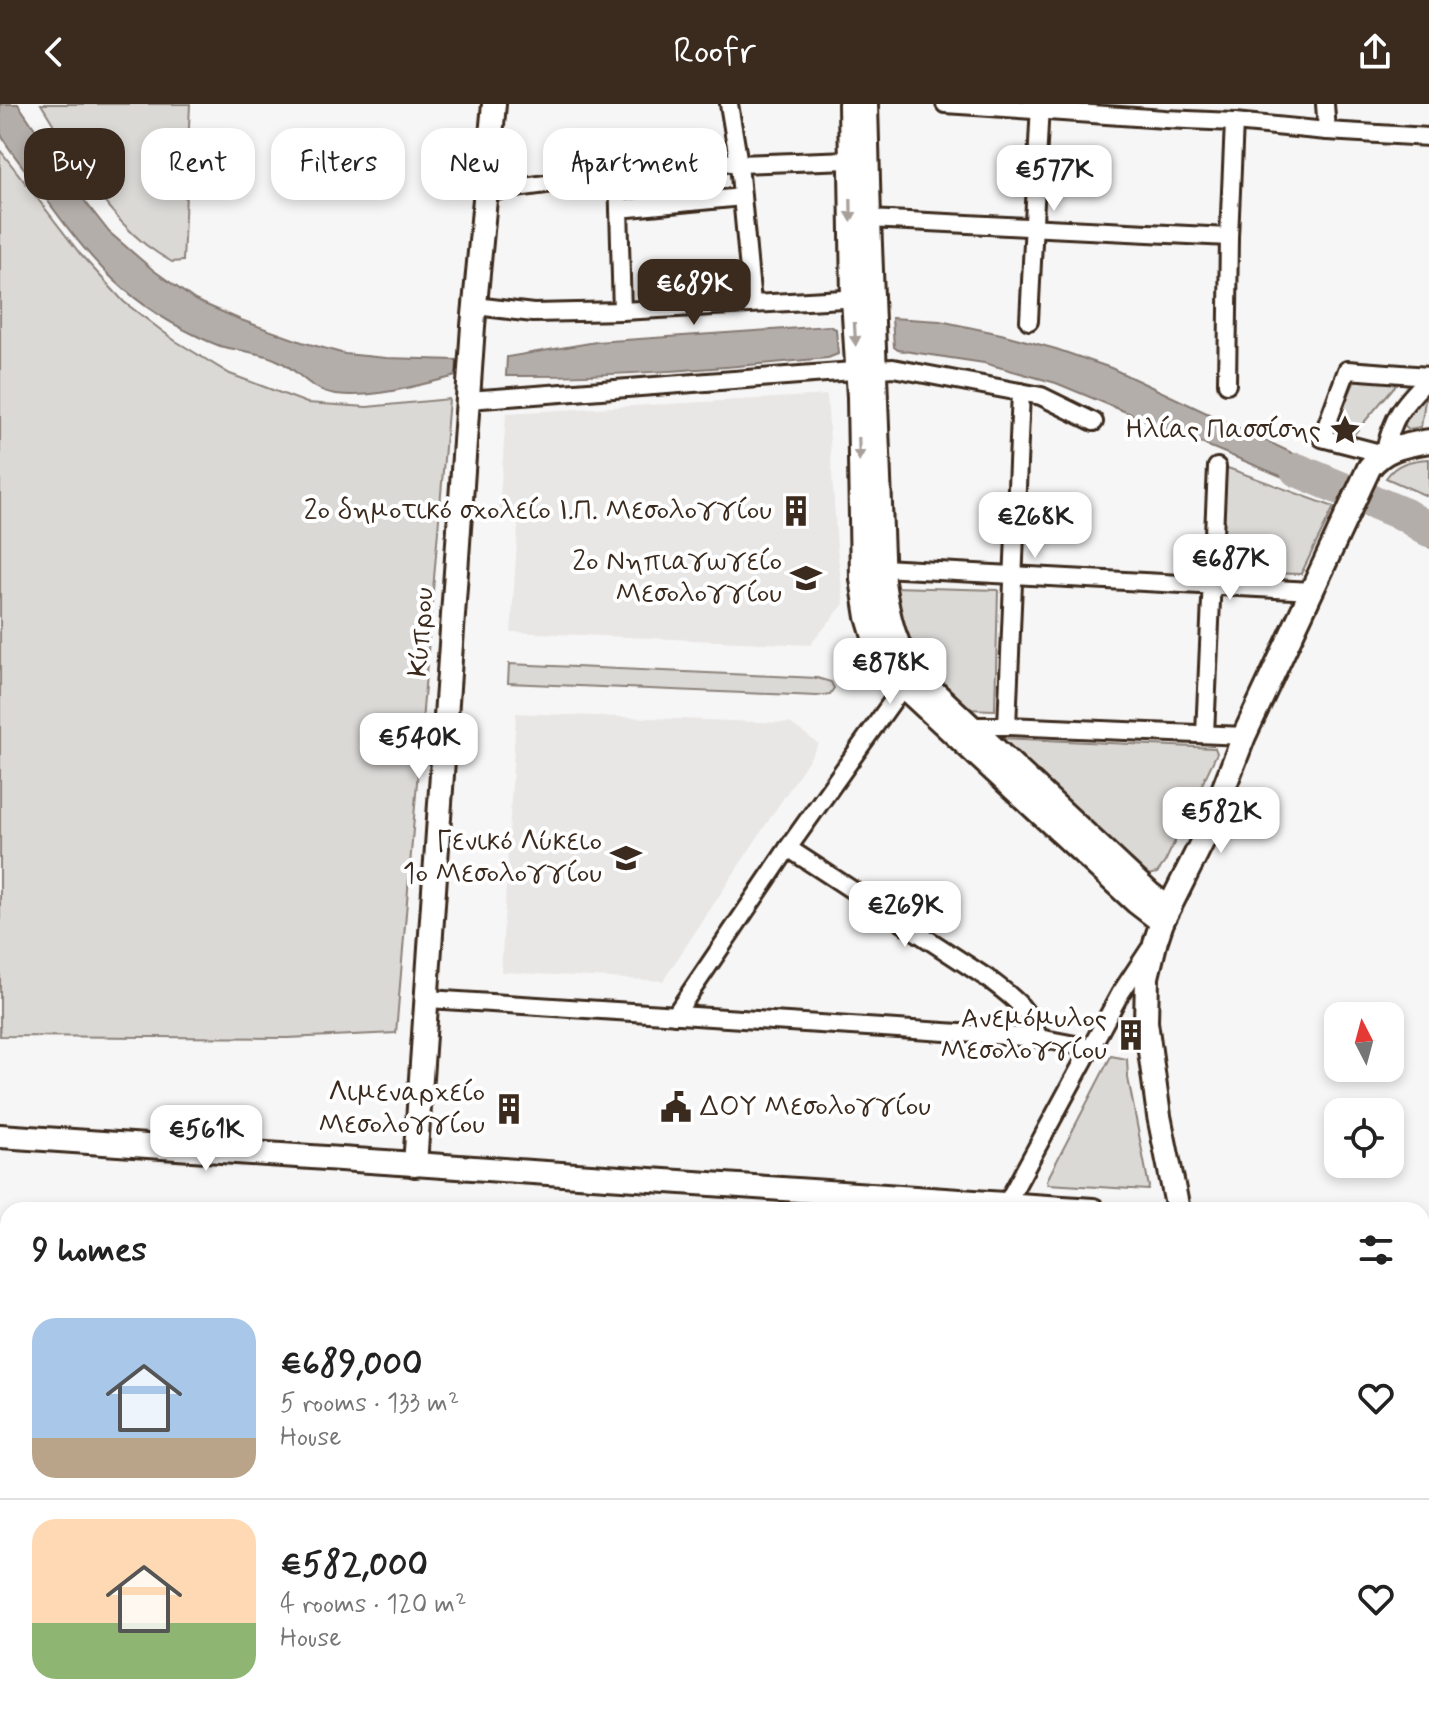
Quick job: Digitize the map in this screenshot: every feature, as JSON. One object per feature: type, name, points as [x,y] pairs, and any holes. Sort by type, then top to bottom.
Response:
[{"type":"main road","name":"Κύπρου","points":[[492,128],[494,104]]},
{"type":"main road","points":[[850,104],[846,161],[862,298],[882,568],[893,629],[908,679],[1136,902],[1162,923]]},
{"type":"main road","points":[[862,298],[869,219],[866,104]]},
{"type":"main road","name":"Κύπρου","points":[[415,1165],[468,400],[486,200]]},
{"type":"main road","points":[[867,370],[862,567],[866,607],[882,657],[893,676],[908,679],[969,726],[1150,894],[1162,923]]},
{"type":"main road","points":[[1176,1202],[1159,1116],[1146,1022],[1146,985],[1162,923],[1206,834],[1244,736],[1348,513],[1376,461],[1405,445],[1429,441]]},
{"type":"main road","points":[[0,1136],[934,1202]]},
{"type":"street","points":[[729,104],[739,164],[752,303]]},
{"type":"street","points":[[727,162],[846,161],[840,104]]},
{"type":"street","points":[[945,104],[1164,112],[1327,131],[1429,137]]},
{"type":"street","points":[[1325,104],[1327,131]]},
{"type":"street","points":[[1029,321],[1040,107]]},
{"type":"street","points":[[1227,384],[1234,122]]},
{"type":"street","points":[[619,209],[742,197]]},
{"type":"street","points":[[619,200],[622,311]]},
{"type":"street","points":[[869,219],[1229,237]]},
{"type":"street","points":[[476,306],[533,313],[862,298]]},
{"type":"street","points":[[468,400],[893,368],[1021,392],[1049,400],[1094,422]]},
{"type":"street","points":[[1347,370],[1429,377],[1405,402],[1376,461],[1322,438],[1347,370]]},
{"type":"street","points":[[1007,726],[1021,392]]},
{"type":"street","points":[[1205,734],[1217,467]]},
{"type":"street","points":[[882,568],[1312,591]]},
{"type":"street","points":[[675,1015],[908,679]]},
{"type":"street","points":[[969,726],[1244,736]]},
{"type":"street","points":[[788,848],[1016,1000],[1031,1018],[1039,1038]]},
{"type":"street","points":[[1007,1202],[1162,923]]},
{"type":"street","points":[[428,999],[1039,1038],[1091,1048]]},
{"type":"shaded area","points":[[0,104],[18,104],[34,128],[24,128],[24,169],[10,150],[1,131]]},
{"type":"shaded area","points":[[41,104],[190,104],[189,128],[141,128],[141,200],[186,200],[183,261],[172,262],[155,252],[102,200],[125,200],[125,128],[56,128]]},
{"type":"shaded area","points":[[0,150],[24,181],[24,200],[39,200],[81,255],[124,302],[174,340],[230,374],[307,403],[367,407],[449,399],[396,1033],[287,1038],[0,1036]]},
{"type":"shaded area","points":[[47,200],[84,200],[109,232],[153,270],[195,300],[241,320],[345,354],[457,360],[456,376],[380,393],[350,395],[318,389],[272,358],[220,346],[145,306],[103,270]]},
{"type":"shaded area","points":[[892,318],[940,321],[1001,334],[1111,368],[1343,477],[1336,494],[1300,484],[1056,383],[984,363],[898,350],[894,347]]},
{"type":"shaded area","points":[[829,326],[836,329],[838,354],[828,358],[627,373],[506,376],[507,357],[596,342]]},
{"type":"shaded area","points":[[1356,378],[1399,381],[1349,440],[1332,433]]},
{"type":"shaded area","points":[[1426,394],[1421,427],[1408,429],[1402,422]]},
{"type":"shaded area","points":[[827,395],[837,548],[844,604],[810,645],[511,632],[519,511],[499,511],[506,413]]},
{"type":"shaded area","points":[[1429,459],[1429,497],[1386,478],[1404,463]]},
{"type":"shaded area","points":[[1225,467],[1334,507],[1301,574],[1219,572]]},
{"type":"shaded area","points":[[1378,491],[1409,500],[1429,511],[1429,547],[1370,507]]},
{"type":"shaded area","points":[[893,587],[998,590],[995,710],[963,709],[925,668],[906,642]]},
{"type":"shaded area","points":[[509,664],[817,678],[831,682],[834,688],[830,694],[817,696],[508,683]]},
{"type":"shaded area","name":"Γενικό Λύκειο 1ο Μεσολογγίου","points":[[516,713],[790,723],[819,744],[663,981],[501,972]]},
{"type":"shaded area","points":[[997,740],[1215,748],[1217,753],[1165,862],[1157,873],[1143,876]]},
{"type":"shaded area","points":[[1111,1056],[1127,1059],[1148,1190],[1048,1184],[1047,1180]]},
{"type":"waterway","points":[[1297,470],[1405,515],[1429,530]]},
{"type":"place","name":"Ηλίας Πασσίσης","points":[[1345,430]]},
{"type":"place","name":"2ο δημοτικό σχολείο Ι.Π. Μεσολογγίου","points":[[796,511]]},
{"type":"place","name":"2ο Νηπιαγωγείο Μεσολογγίου","points":[[806,578]]},
{"type":"place","name":"Γενικό Λύκειο 1ο Μεσολογγίου","points":[[626,858]]},
{"type":"place","name":"Ανεμόμυλος Μεσολογγίου","points":[[1131,1035]]},
{"type":"place","name":"ΔΟΥ Μεσολογγίου","points":[[676,1107]]},
{"type":"place","name":"Λιμεναρχείο Μεσολογγίου","points":[[509,1109]]}]
